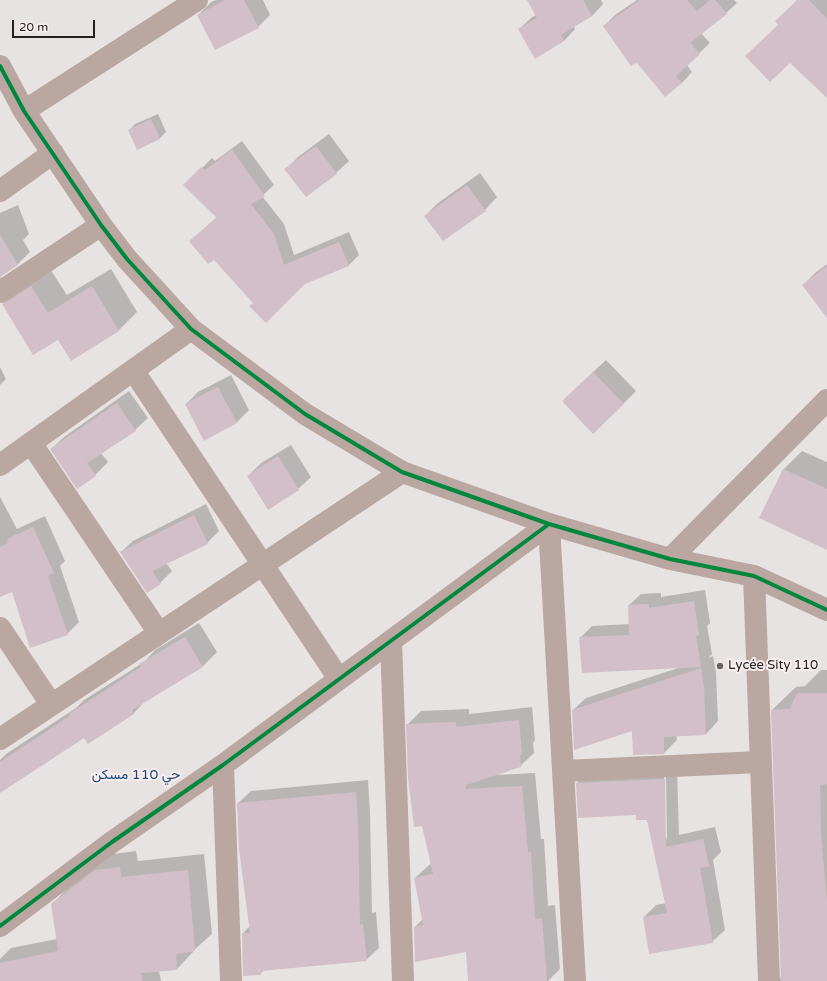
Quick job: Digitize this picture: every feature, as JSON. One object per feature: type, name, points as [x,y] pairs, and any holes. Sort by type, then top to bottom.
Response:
[{"type":"street","points":[[24,111],[197,0]]},
{"type":"street","points":[[0,66],[24,111],[101,225],[127,259],[191,329],[305,414],[402,472],[549,524],[670,559],[754,576],[827,610]]},
{"type":"street","points":[[0,191],[53,153]]},
{"type":"street","points":[[0,292],[101,225]]},
{"type":"street","points":[[0,465],[191,329]]},
{"type":"street","points":[[133,370],[339,679]]},
{"type":"street","points":[[670,559],[827,400]]},
{"type":"street","points":[[31,443],[159,633]]},
{"type":"street","points":[[0,739],[402,472]]},
{"type":"street","points":[[0,926],[112,842],[223,764],[549,524]]},
{"type":"street","points":[[549,524],[575,981]]},
{"type":"street","points":[[754,576],[769,981]]},
{"type":"street","points":[[0,628],[51,704]]},
{"type":"street","points":[[391,641],[403,981]]},
{"type":"street","points":[[563,771],[760,762]]},
{"type":"street","points":[[223,764],[231,981]]},
{"type":"building","points":[[225,0],[244,0],[259,28],[215,50],[197,15]]},
{"type":"building","points":[[527,0],[583,0],[592,16],[561,35],[564,41],[535,59],[518,29],[537,18]]},
{"type":"building","points":[[640,0],[687,0],[697,11],[710,0],[715,0],[727,14],[690,43],[700,54],[676,76],[682,83],[665,97],[637,63],[631,66],[603,26]]},
{"type":"building","points":[[797,0],[809,0],[827,19],[827,98],[790,63],[770,82],[745,56],[778,25],[775,21]]},
{"type":"building","points":[[151,119],[160,139],[137,150],[128,130]]},
{"type":"building","points":[[316,146],[337,174],[306,197],[284,169]]},
{"type":"building","points":[[232,150],[265,196],[251,204],[274,234],[284,265],[339,242],[349,266],[305,284],[266,323],[249,306],[253,303],[214,260],[208,264],[189,241],[217,218],[183,185],[201,167],[205,170]]},
{"type":"building","points":[[467,185],[486,211],[443,241],[424,216]]},
{"type":"building","points":[[0,235],[18,265],[0,277]]},
{"type":"building","points":[[827,266],[827,318],[802,285]]},
{"type":"building","points":[[31,286],[48,313],[92,286],[119,331],[71,361],[58,340],[33,355],[2,304]]},
{"type":"building","points":[[593,372],[624,404],[593,434],[562,401]]},
{"type":"building","points":[[218,387],[237,423],[204,441],[185,404]]},
{"type":"building","points":[[117,403],[136,431],[87,463],[96,476],[77,489],[50,449]]},
{"type":"building","points":[[278,456],[299,490],[268,510],[247,476]]},
{"type":"building","points":[[783,469],[827,489],[827,550],[759,518]]},
{"type":"building","points":[[194,515],[208,544],[152,571],[161,584],[147,593],[120,552]]},
{"type":"building","points":[[33,527],[54,573],[48,576],[68,635],[30,648],[12,592],[0,597],[0,547],[8,543],[7,539]]},
{"type":"building","points":[[694,601],[699,635],[696,636],[701,667],[582,673],[579,637],[629,635],[628,605],[649,604],[649,608]]},
{"type":"building","points":[[185,637],[203,667],[132,710],[134,714],[88,744],[84,738],[0,793],[0,762],[70,716],[69,714],[141,667],[139,664]]},
{"type":"building","points":[[701,668],[704,687],[706,735],[664,737],[664,754],[633,755],[632,731],[574,750],[572,710]]},
{"type":"building","points":[[797,693],[827,693],[827,784],[820,785],[821,834],[827,901],[827,981],[781,981],[771,710],[790,709]]},
{"type":"building","points":[[519,720],[522,754],[520,755],[521,767],[466,785],[466,789],[522,786],[528,852],[531,852],[535,919],[542,918],[547,981],[468,981],[466,952],[415,962],[414,927],[423,925],[414,878],[433,874],[422,826],[414,827],[408,778],[406,724],[456,722],[456,727]]},
{"type":"building","points":[[665,779],[666,847],[703,839],[709,866],[700,868],[713,943],[649,954],[643,917],[667,913],[647,820],[636,820],[636,815],[578,818],[576,783]]},
{"type":"building","points":[[356,792],[360,925],[363,924],[367,961],[261,971],[261,975],[243,976],[242,933],[250,933],[239,849],[237,803]]},
{"type":"building","points":[[120,867],[121,877],[188,870],[195,951],[176,954],[177,970],[141,973],[142,981],[0,981],[0,963],[58,951],[51,904],[95,870]]},
{"type":"cycle path","points":[[0,66],[24,111],[101,225],[127,259],[191,329],[305,414],[402,472],[549,524],[670,559],[754,576],[827,610]]},
{"type":"cycle path","points":[[0,926],[112,842],[223,765],[549,524]]},
{"type":"place","name":"Lycée Sity 110","points":[[720,666]]},
{"type":"district","name":"حي 110 مسكن","points":[[136,775]]}]
